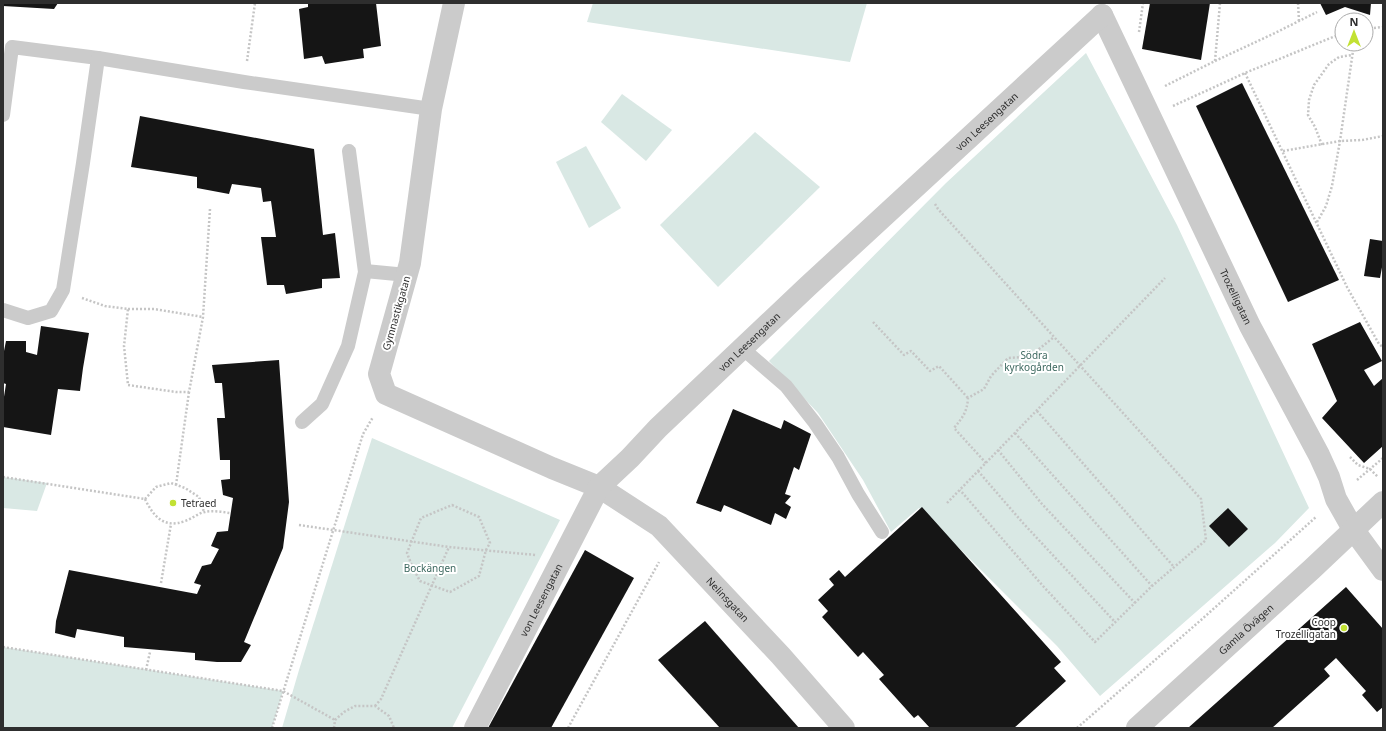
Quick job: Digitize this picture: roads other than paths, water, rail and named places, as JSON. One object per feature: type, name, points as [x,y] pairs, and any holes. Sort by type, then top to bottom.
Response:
[{"type":"street","name":"Gymnastikgatan","points":[[454,3],[431,109],[410,263],[379,374],[386,394],[552,468],[599,487]]},
{"type":"street","name":"von Leesengatan","points":[[474,728],[599,487],[742,348],[920,183],[1104,9]]},
{"type":"street","name":"Trozelligatan","points":[[1104,9],[1250,326],[1319,455],[1329,477],[1336,499],[1353,529],[1383,570]]},
{"type":"street","name":"Nelinsgatan","points":[[599,487],[659,526],[781,656],[844,728]]},
{"type":"street","name":"Gamla Övägen","points":[[1137,728],[1383,502]]},
{"type":"lane","points":[[3,116],[12,47],[98,58],[244,82],[431,109]]},
{"type":"lane","points":[[3,310],[28,318],[51,311],[63,290],[98,58]]},
{"type":"lane","points":[[302,422],[322,404],[348,346],[365,271],[349,152]]},
{"type":"lane","points":[[365,271],[407,274]]},
{"type":"lane","points":[[742,348],[786,386],[815,423],[838,457],[858,494],[882,532]]},
{"type":"place","name":"Tetraed","points":[[173,503]]},
{"type":"place","name":"Coop Trozelligatan","points":[[1344,628]]},
{"type":"park label","name":"Södra kyrkogården","points":[[1034,360]]},
{"type":"park label","name":"Bockängen","points":[[430,568]]}]
